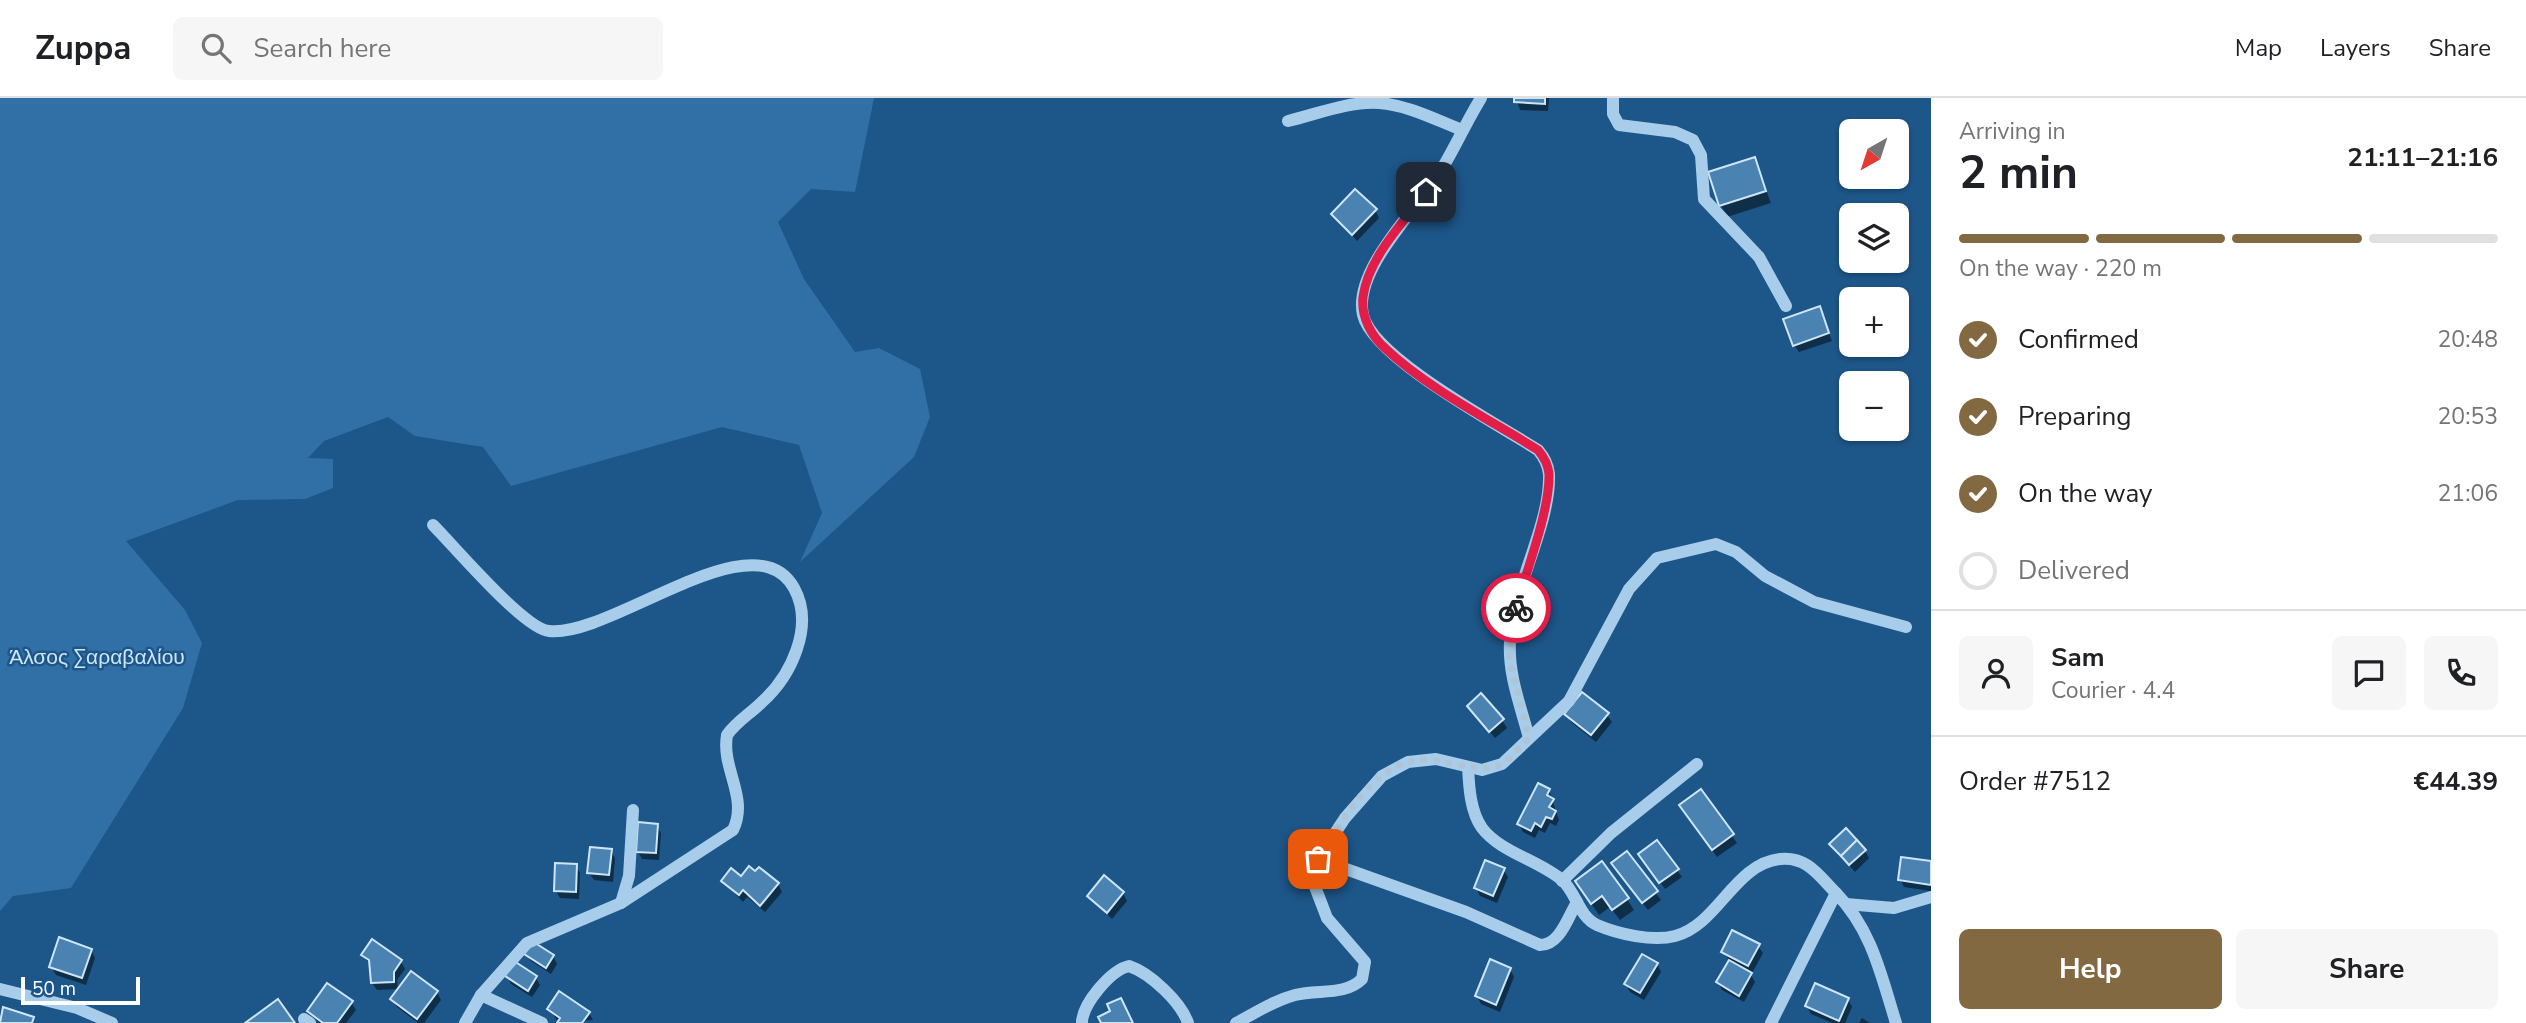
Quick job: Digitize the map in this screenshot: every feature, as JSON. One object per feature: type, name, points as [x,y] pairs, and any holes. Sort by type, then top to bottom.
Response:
[{"type":"street","points":[[1481,98],[1438,176],[1389,242],[1367,279],[1363,315],[1385,349],[1411,369],[1538,450],[1546,460],[1549,481],[1510,638],[1513,678],[1529,738]]},
{"type":"street","points":[[1613,98],[1613,114],[1619,125],[1675,132],[1693,140],[1701,155],[1704,199],[1759,257],[1786,306]]},
{"type":"street","points":[[1288,121],[1354,104],[1380,103],[1412,111],[1462,130]]},
{"type":"street","points":[[433,525],[526,620],[549,631],[567,630],[615,617],[700,575],[736,566],[766,567],[789,581],[798,596],[801,612],[800,635],[794,658],[780,681],[727,735],[727,759],[739,801],[740,817],[726,838],[621,903],[527,943],[481,995],[465,1023]]},
{"type":"street","points":[[1236,1023],[1280,1000],[1314,991],[1346,989],[1362,979],[1365,962],[1327,918],[1319,901],[1314,884],[1318,859],[1366,793],[1394,767],[1408,762],[1436,759],[1493,769],[1502,764],[1569,701],[1629,589],[1657,558],[1679,550],[1716,544],[1736,552],[1765,576],[1814,602],[1906,626]]},
{"type":"street","points":[[1562,881],[1611,833],[1697,764]]},
{"type":"street","points":[[1468,766],[1474,811],[1484,831],[1562,881],[1596,925],[1658,938],[1678,936],[1696,926],[1741,881],[1777,859],[1797,860],[1810,866],[1846,904],[1870,939],[1896,1023]]},
{"type":"street","points":[[621,903],[629,876],[633,810]]},
{"type":"street","points":[[1318,859],[1466,912],[1540,945],[1548,944],[1557,937],[1577,902]]},
{"type":"street","points":[[1771,1023],[1836,893]]},
{"type":"street","points":[[1846,904],[1894,908],[1931,897]]},
{"type":"street","points":[[1082,1023],[1087,1007],[1111,977],[1129,966],[1147,975],[1180,1008],[1188,1023]]},
{"type":"street","points":[[0,989],[93,1013],[112,1023]]},
{"type":"street","points":[[481,995],[542,1023]]},
{"type":"green space","name":"Άλσος Σαραβαλίου","points":[[0,98],[874,98],[855,192],[811,189],[778,222],[804,279],[855,352],[879,348],[920,369],[930,417],[914,457],[800,562],[822,513],[799,445],[722,427],[511,486],[483,447],[415,436],[388,417],[324,441],[308,458],[333,459],[333,488],[305,499],[238,500],[126,541],[185,610],[202,643],[183,708],[71,888],[13,896],[0,911]]},
{"type":"building","points":[[1514,98],[1545,98],[1545,104],[1514,102]]},
{"type":"building","points":[[1755,157],[1766,191],[1719,206],[1708,172]]},
{"type":"building","points":[[1355,189],[1377,209],[1352,235],[1331,214]]},
{"type":"building","points":[[1820,306],[1829,333],[1793,346],[1783,319]]},
{"type":"building","points":[[1582,692],[1609,713],[1591,735],[1564,714]]},
{"type":"building","points":[[1481,693],[1504,719],[1489,732],[1467,706]]},
{"type":"building","points":[[1538,783],[1550,789],[1547,795],[1554,799],[1549,807],[1556,811],[1552,819],[1546,817],[1541,827],[1535,823],[1531,831],[1517,824]]},
{"type":"building","points":[[1701,789],[1734,834],[1712,850],[1679,805]]},
{"type":"building","points":[[638,822],[658,824],[656,853],[636,852]]},
{"type":"building","points":[[1846,828],[1857,840],[1841,856],[1829,844]]},
{"type":"building","points":[[1657,840],[1679,869],[1659,883],[1638,854]]},
{"type":"building","points":[[1857,840],[1866,850],[1849,865],[1841,856]]},
{"type":"building","points":[[590,847],[612,849],[609,875],[587,873]]},
{"type":"building","points":[[1627,851],[1658,891],[1642,903],[1611,863]]},
{"type":"building","points":[[1901,857],[1931,861],[1931,885],[1898,880]]},
{"type":"building","points":[[1485,860],[1505,868],[1493,896],[1474,888]]},
{"type":"building","points":[[1602,861],[1629,898],[1612,910],[1602,896],[1591,904],[1575,881]]},
{"type":"building","points":[[555,863],[577,864],[576,892],[554,891]]},
{"type":"building","points":[[749,866],[755,871],[759,867],[779,883],[760,906],[743,890],[739,895],[721,881],[731,868],[741,876]]},
{"type":"building","points":[[1104,875],[1124,892],[1107,913],[1087,896]]},
{"type":"building","points":[[1732,930],[1760,944],[1748,966],[1721,952]]},
{"type":"building","points":[[59,937],[92,949],[82,978],[49,967]]},
{"type":"building","points":[[372,939],[402,960],[394,972],[394,982],[371,983],[369,960],[361,955]]},
{"type":"building","points":[[532,941],[554,955],[546,968],[524,954]]},
{"type":"building","points":[[1642,954],[1658,963],[1640,993],[1624,984]]},
{"type":"building","points":[[1490,959],[1511,968],[1496,1005],[1475,996]]},
{"type":"building","points":[[1729,960],[1752,973],[1739,996],[1716,982]]},
{"type":"building","points":[[514,961],[537,976],[528,991],[505,976]]},
{"type":"building","points":[[411,971],[438,991],[417,1019],[390,999]]},
{"type":"building","points":[[327,983],[353,1001],[337,1023],[323,1023],[307,1011]]},
{"type":"building","points":[[1815,983],[1849,998],[1839,1021],[1805,1006]]},
{"type":"building","points":[[559,991],[590,1012],[582,1023],[557,1023],[560,1018],[547,1009]]},
{"type":"building","points":[[1121,998],[1133,1023],[1101,1023],[1098,1017],[1110,1011],[1107,1004]]},
{"type":"building","points":[[278,999],[295,1023],[245,1023]]},
{"type":"building","points":[[3,1007],[34,1017],[32,1023],[0,1023]]},
{"type":"way so far","points":[[1318,859],[1345,818],[1382,776],[1394,767],[1408,762],[1436,759],[1493,769],[1529,738],[1509,658],[1516,608]]},
{"type":"route","points":[[1426,192],[1389,242],[1367,279],[1363,315],[1371,332],[1385,349],[1411,369],[1538,450],[1546,460],[1549,481],[1516,608]]}]
